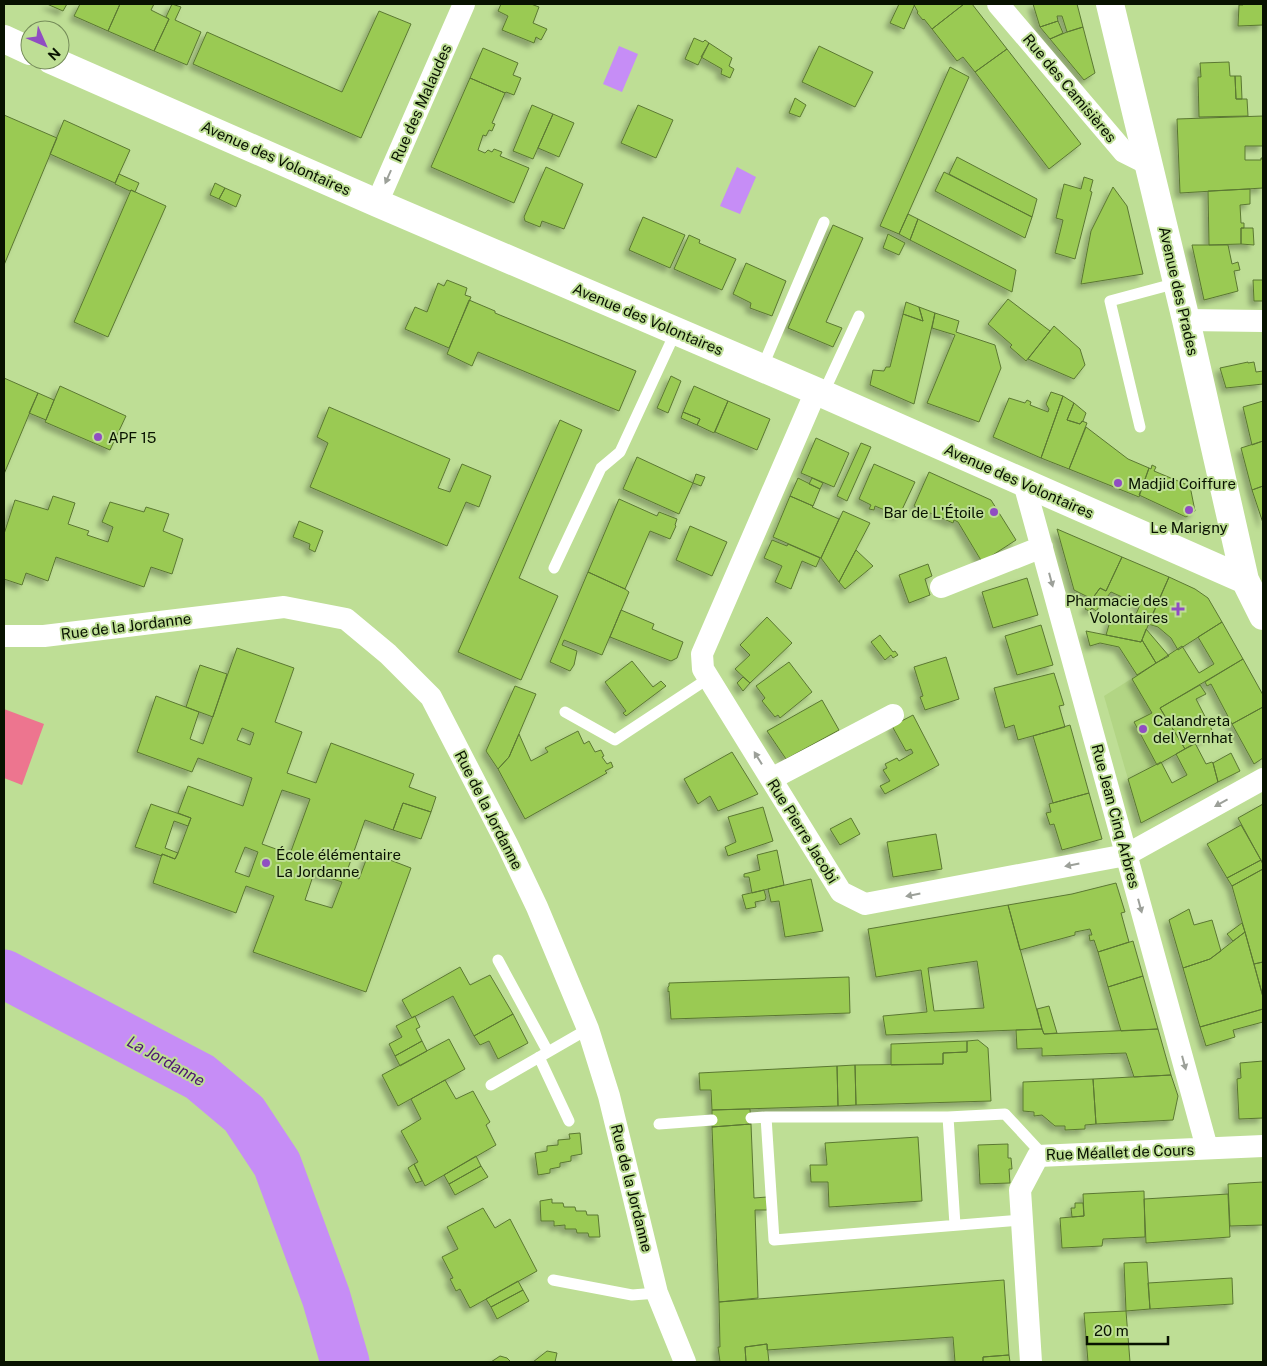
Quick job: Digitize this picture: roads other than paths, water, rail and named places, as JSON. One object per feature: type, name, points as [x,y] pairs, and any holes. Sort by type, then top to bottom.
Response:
[{"type":"main road","name":"Avenue des Prades","points":[[1110,4],[1186,320],[1245,580],[1263,616]]},
{"type":"main road","points":[[4,39],[20,46]]},
{"type":"main road","name":"Avenue des Volontaires","points":[[70,68],[377,203],[820,392],[1245,580]]},
{"type":"street","name":"Rue des Malaudes","points":[[377,203],[464,4]]},
{"type":"street","name":"Rue des Camisières","points":[[998,4],[1124,152],[1148,164]]},
{"type":"street","points":[[1186,320],[1263,321]]},
{"type":"street","name":"Rue Pierre Jacobi","points":[[820,392],[702,654],[703,669],[840,892],[865,904],[1126,855],[1263,779]]},
{"type":"street","name":"Rue Jean Cinq Arbres","points":[[1024,483],[1207,1148]]},
{"type":"street","points":[[941,587],[1042,548]]},
{"type":"street","name":"Rue de la Jordanne","points":[[4,636],[44,636],[284,607],[346,619],[388,654],[431,698],[507,844],[533,899],[588,1029],[610,1096],[657,1293],[685,1362]]},
{"type":"street","points":[[771,779],[893,715]]},
{"type":"street","name":"Rue Méallet de Cours","points":[[1030,1362],[1020,1190],[1038,1156],[1263,1146]]},
{"type":"lane","points":[[762,368],[824,222]]},
{"type":"lane","points":[[1140,427],[1110,301],[1177,283]]},
{"type":"lane","points":[[820,392],[859,316]]},
{"type":"lane","points":[[554,568],[601,468],[620,452],[676,331]]},
{"type":"lane","points":[[565,712],[615,740],[709,678]]},
{"type":"lane","points":[[498,960],[544,1055],[569,1121]]},
{"type":"lane","points":[[491,1085],[588,1029]]},
{"type":"lane","points":[[751,1118],[948,1117],[1005,1114],[1043,1155]]},
{"type":"lane","points":[[766,1117],[774,1240],[1022,1220]]},
{"type":"lane","points":[[948,1117],[955,1225]]},
{"type":"lane","points":[[659,1124],[712,1120]]},
{"type":"lane","points":[[554,1280],[632,1295],[657,1293]]},
{"type":"waterway","name":"La Jordanne","points":[[4,974],[200,1077],[244,1114],[277,1164],[326,1297],[345,1362]]},
{"type":"place","name":"APF 15","points":[[98,437]]},
{"type":"place","name":"Madjid Coiffure","points":[[1118,483]]},
{"type":"place","name":"Le Marigny","points":[[1189,510]]},
{"type":"place","name":"Bar de L'Étoile","points":[[994,512]]},
{"type":"place","name":"Pharmacie des Volontaires","points":[[1178,609]]},
{"type":"place","name":"Calandreta del Vernhat","points":[[1143,729]]},
{"type":"place","name":"École élémentaire La Jordanne","points":[[266,863]]}]
